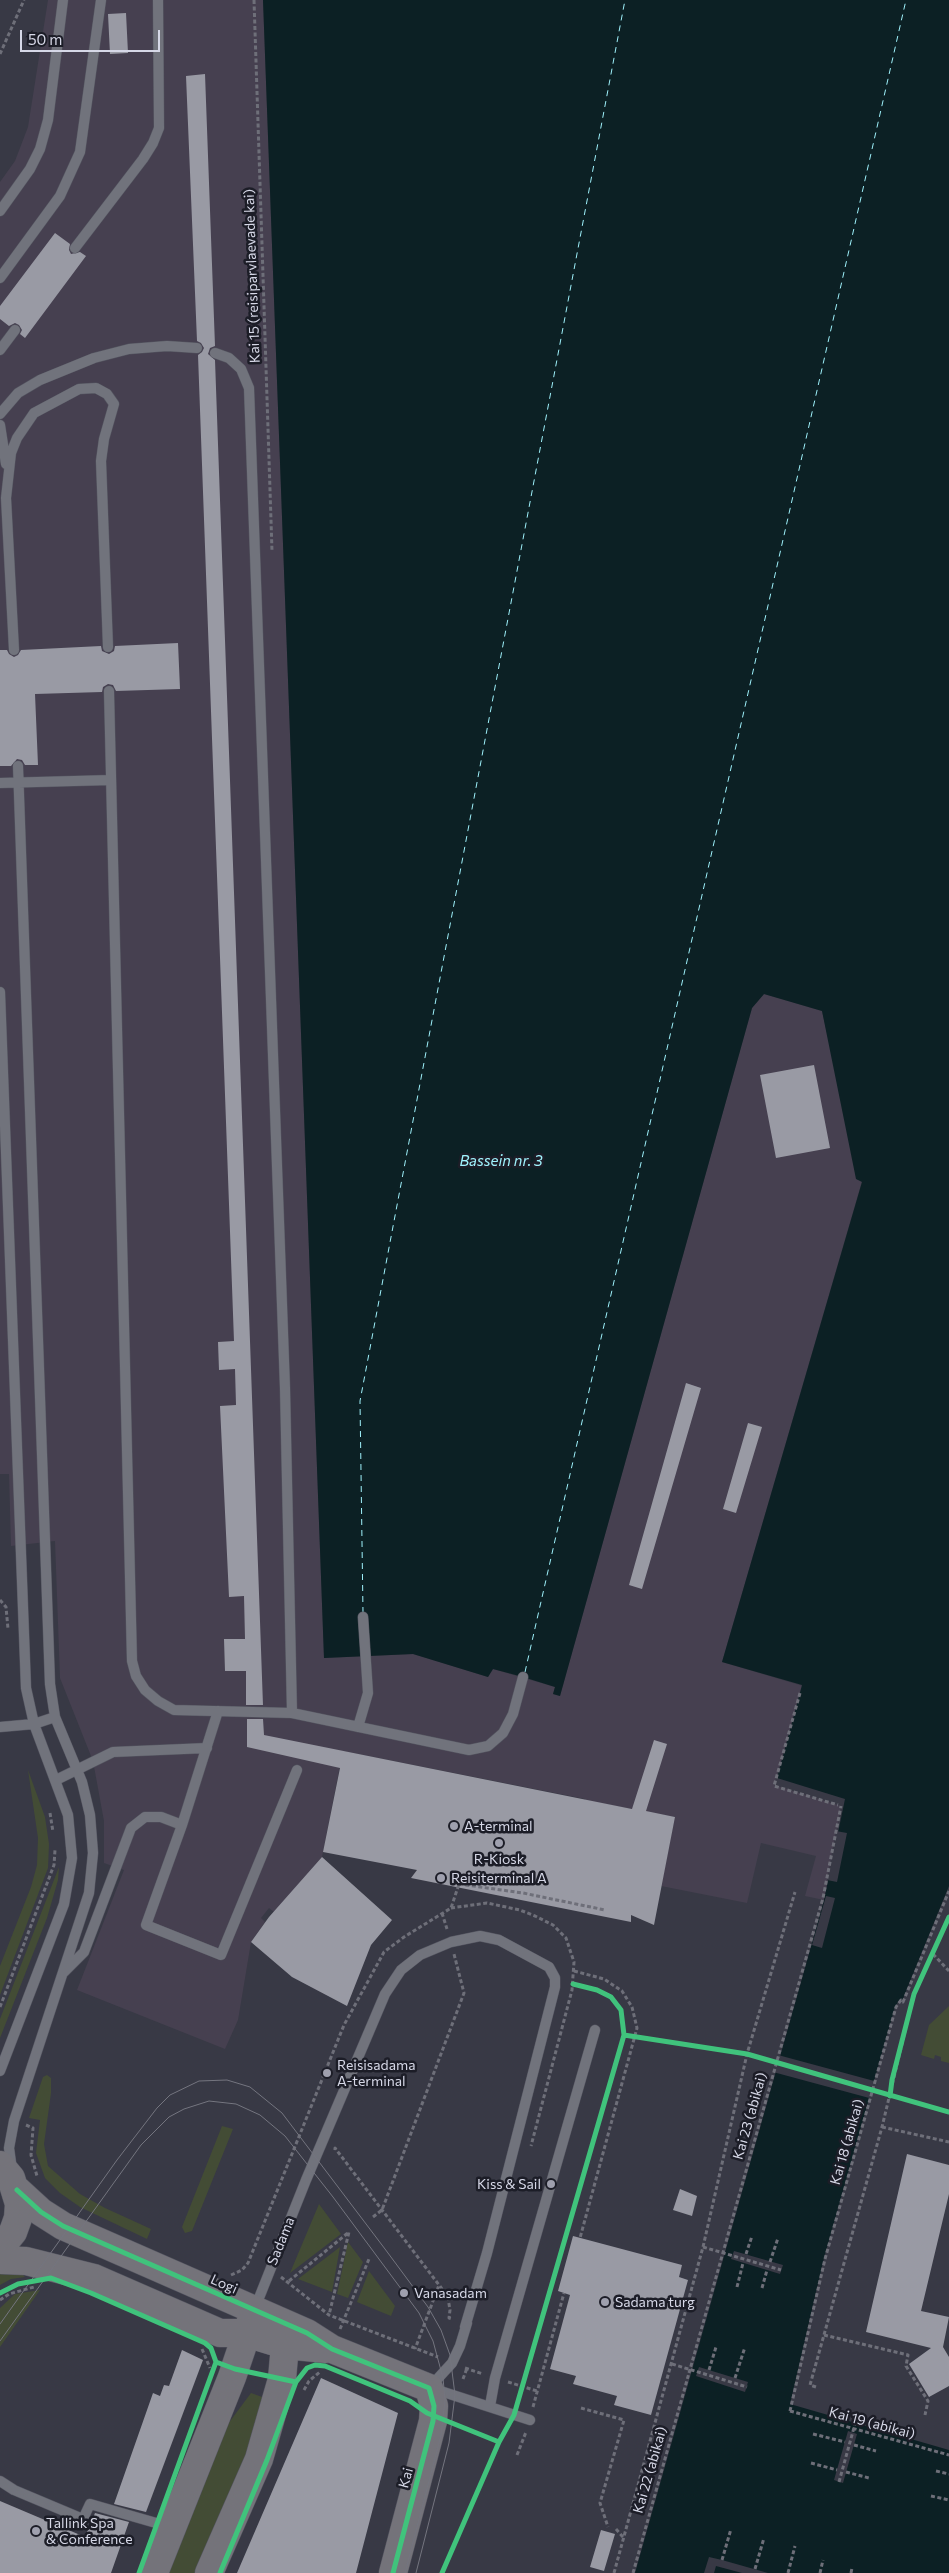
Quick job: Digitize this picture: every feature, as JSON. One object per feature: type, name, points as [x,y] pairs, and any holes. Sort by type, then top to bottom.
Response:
[{"type":"street","points":[[0,2248],[13,2232],[18,2218],[16,2178]]},
{"type":"street","name":"Logi","points":[[16,2178],[41,2212],[63,2226],[225,2296],[234,2330]]},
{"type":"street","name":"Logi","points":[[0,2260],[26,2261],[94,2278],[234,2330],[307,2333],[326,2360]]},
{"type":"street","points":[[154,2573],[171,2528],[217,2372],[232,2353],[234,2330],[285,2345],[282,2379],[259,2459],[208,2573]]},
{"type":"street","name":"Logi","points":[[285,2345],[326,2360],[429,2388]]},
{"type":"street","name":"Kai","points":[[393,2573],[432,2421],[434,2406],[429,2388]]},
{"type":"lane","points":[[0,211],[30,169],[40,149],[48,120],[63,0]]},
{"type":"lane","points":[[0,278],[60,196],[80,152],[101,0]]},
{"type":"lane","points":[[75,248],[143,159],[153,143],[159,128],[158,0]]},
{"type":"lane","points":[[0,350],[15,330]]},
{"type":"lane","points":[[0,414],[18,393],[40,380],[94,358],[129,349],[168,346],[197,348]]},
{"type":"lane","points":[[215,353],[229,358],[241,369],[249,388],[285,1388],[292,1713]]},
{"type":"lane","points":[[14,650],[6,498],[8,472],[17,438],[34,413],[79,389],[96,388],[107,394],[114,404],[104,439],[102,461],[108,647]]},
{"type":"lane","points":[[0,425],[8,472]]},
{"type":"lane","points":[[110,692],[132,1661],[136,1676],[145,1690],[158,1701],[174,1710],[292,1713],[469,1750],[488,1746],[503,1733],[513,1714],[523,1677]]},
{"type":"lane","points":[[16,2178],[9,2148],[14,2121],[88,1893],[93,1853],[90,1815],[77,1769],[55,1717],[50,1684],[18,766]]},
{"type":"lane","points":[[0,783],[112,780]]},
{"type":"lane","points":[[0,992],[26,1688],[34,1724],[68,1814],[72,1858],[70,1879],[64,1904],[0,2071]]},
{"type":"lane","points":[[358,1727],[368,1693],[363,1617]]},
{"type":"lane","points":[[218,1710],[182,1825],[146,1925],[221,1955],[297,1770]]},
{"type":"lane","points":[[0,1727],[34,1724],[55,1717]]},
{"type":"lane","points":[[56,1780],[113,1752],[207,1748]]},
{"type":"lane","points":[[62,1975],[84,1952],[132,1828],[145,1818],[161,1817],[182,1825]]},
{"type":"lane","name":"Sadama","points":[[234,2330],[268,2271],[384,1994],[401,1970],[420,1955],[451,1942],[480,1936],[500,1940],[549,1967],[555,1978],[555,1987],[487,2253],[465,2327]]},
{"type":"lane","points":[[490,2406],[495,2378],[595,2030]]},
{"type":"lane","points":[[530,2420],[429,2388],[452,2362],[465,2327],[540,2046]]},
{"type":"lane","points":[[0,2481],[14,2490],[83,2519],[90,2504],[171,2528]]},
{"type":"path","points":[[0,54],[24,0]]},
{"type":"path","points":[[0,1600],[6,1607],[8,1635]]},
{"type":"path","points":[[48,1806],[54,1839]]},
{"type":"path","points":[[0,2007],[54,1865],[56,1846]]},
{"type":"path","points":[[451,1908],[460,1882],[605,1910]]},
{"type":"path","points":[[614,2573],[704,2247],[750,2055],[795,1892]]},
{"type":"path","points":[[225,2296],[234,2275],[248,2263],[344,2025],[384,1952],[451,1908],[487,1903],[520,1910],[553,1925],[566,1938],[574,1962],[574,1971],[604,1979],[628,1998],[635,2017],[632,2036],[580,2238]]},
{"type":"path","points":[[373,2218],[382,2210],[464,1993],[442,1913]]},
{"type":"path","points":[[816,2387],[810,2385],[882,2127],[914,1994],[949,1917]]},
{"type":"path","points":[[933,1954],[949,1971]]},
{"type":"path","points":[[632,2036],[644,2038]]},
{"type":"path","points":[[738,2053],[750,2055]]},
{"type":"path","points":[[882,2094],[900,2099]]},
{"type":"path","points":[[14,2121],[33,2128],[31,2156],[16,2178]]},
{"type":"path","points":[[882,2127],[949,2142]]},
{"type":"path","points":[[332,2158],[336,2148],[439,2285],[415,2349]]},
{"type":"path","points":[[289,2281],[349,2232],[329,2315]]},
{"type":"path","points":[[746,2254],[752,2236]]},
{"type":"path","points":[[770,2262],[778,2238]]},
{"type":"path","points":[[704,2247],[781,2270]]},
{"type":"path","points":[[326,2360],[369,2259]]},
{"type":"path","points":[[248,2263],[289,2281],[329,2315],[452,2362]]},
{"type":"path","points":[[736,2287],[743,2263]]},
{"type":"path","points":[[282,2277],[285,2268]]},
{"type":"path","points":[[762,2288],[767,2270]]},
{"type":"path","points":[[24,2282],[38,2280]]},
{"type":"path","points":[[0,2292],[18,2284]]},
{"type":"path","points":[[537,2391],[564,2293]]},
{"type":"path","points":[[217,2372],[210,2369],[202,2350],[234,2330]]},
{"type":"path","points":[[824,2335],[908,2355],[906,2366],[928,2401],[925,2415]]},
{"type":"path","points":[[709,2370],[716,2347]]},
{"type":"path","points":[[736,2378],[745,2347]]},
{"type":"path","points":[[672,2364],[690,2372],[747,2387]]},
{"type":"path","points":[[514,2415],[526,2377]]},
{"type":"path","points":[[581,2408],[624,2420],[600,2503],[608,2527]]},
{"type":"path","points":[[839,2482],[855,2424]]},
{"type":"path","points":[[813,2434],[845,2442]]},
{"type":"path","points":[[854,2445],[876,2451]]},
{"type":"path","points":[[811,2462],[837,2470]]},
{"type":"path","points":[[846,2472],[869,2478]]},
{"type":"path","points":[[936,2472],[949,2474]]},
{"type":"path","points":[[931,2496],[949,2500]]},
{"type":"path","points":[[616,2529],[624,2538]]},
{"type":"path","points":[[722,2560],[731,2529]]},
{"type":"path","points":[[755,2570],[764,2538]]},
{"type":"path","points":[[788,2573],[795,2546]]},
{"type":"path","points":[[820,2573],[823,2560]]},
{"type":"shaded area","points":[[48,0],[263,0],[324,1658],[413,1654],[488,1677],[493,1669],[555,1687],[553,1694],[560,1696],[752,1008],[764,994],[822,1011],[862,1181],[722,1662],[803,1686],[774,1785],[841,1806],[824,1900],[805,1896],[816,1856],[761,1843],[747,1903],[661,1886],[675,1817],[599,1803],[565,1900],[585,1799],[343,1751],[322,1857],[274,1912],[269,1908],[261,1918],[265,1922],[251,1942],[238,2020],[225,2049],[77,1990],[124,1870],[104,1863],[104,1821],[93,1761],[60,1678],[55,1541],[11,1546],[9,1474],[0,1474],[0,182],[15,161],[28,127]]},
{"type":"green space","points":[[28,1770],[45,1817],[49,1844],[48,1868],[0,1995],[0,1966],[31,1887],[37,1865],[38,1838]]},
{"type":"green space","points":[[59,1867],[58,1880],[47,1918],[0,2038],[0,2019]]},
{"type":"green space","points":[[949,2006],[949,2063],[941,2061],[941,2057],[935,2055],[934,2059],[921,2055],[929,2025]]},
{"type":"green space","points":[[47,2075],[51,2078],[51,2093],[44,2144],[48,2166],[80,2194],[105,2208],[151,2229],[147,2239],[80,2207],[60,2193],[45,2178],[36,2153],[40,2120],[29,2118],[43,2077]]},
{"type":"green space","points":[[222,2126],[233,2129],[192,2231],[185,2233],[182,2227]]},
{"type":"green space","points":[[319,2204],[341,2234],[290,2273]]},
{"type":"green space","points":[[348,2242],[363,2262],[348,2298],[337,2294]]},
{"type":"green space","points":[[340,2247],[332,2292],[298,2279]]},
{"type":"green space","points":[[369,2271],[395,2306],[391,2316],[357,2302]]},
{"type":"green space","points":[[0,2274],[23,2275],[25,2277],[11,2279],[0,2285]]},
{"type":"green space","points":[[40,2290],[0,2347],[0,2308],[15,2294]]},
{"type":"green space","points":[[251,2393],[265,2398],[252,2445],[200,2573],[168,2573],[219,2436]]},
{"type":"water","name":"Bassein nr. 3","points":[[263,0],[949,0],[949,1886],[902,2001],[900,1999],[895,2007],[824,2258],[790,2404],[949,2450],[949,2573],[635,2573],[824,1900],[845,1799],[777,1778],[802,1685],[722,1662],[862,1182],[856,1179],[822,1011],[764,994],[752,1008],[560,1696],[553,1694],[555,1687],[523,1677],[493,1669],[488,1677],[413,1654],[324,1658]]},
{"type":"pier","points":[[836,1831],[847,1833],[837,1882],[827,1880]]},
{"type":"pier","points":[[826,1896],[835,1898],[822,1948],[812,1945]]},
{"type":"pier","points":[[778,2055],[878,2082],[873,2099],[773,2072]]},
{"type":"pier","points":[[734,2251],[783,2265],[780,2274],[731,2259]]},
{"type":"pier","points":[[699,2367],[748,2382],[745,2392],[696,2376]]},
{"type":"pier","points":[[848,2431],[857,2434],[843,2483],[834,2480]]},
{"type":"pier","points":[[709,2557],[768,2573],[742,2573],[716,2566],[714,2573],[704,2573]]},
{"type":"building","points":[[126,13],[128,53],[110,54],[108,14]]},
{"type":"building","points":[[205,74],[215,346],[210,348],[208,354],[215,360],[263,1705],[246,1705],[246,1671],[225,1671],[224,1639],[245,1639],[244,1596],[229,1597],[220,1406],[236,1405],[235,1369],[219,1370],[218,1342],[234,1341],[198,355],[204,348],[197,341],[186,76]]},
{"type":"building","points":[[55,233],[70,244],[69,250],[71,254],[80,252],[86,256],[25,338],[20,334],[22,330],[19,325],[15,323],[9,326],[0,319],[0,306]]},
{"type":"building","points":[[178,643],[180,689],[116,691],[113,685],[108,684],[103,687],[102,692],[35,694],[38,765],[25,765],[22,760],[17,759],[11,766],[0,766],[0,650],[7,650],[14,657],[21,650],[101,646],[102,651],[109,654],[114,651],[115,646]]},
{"type":"building","points":[[814,1065],[830,1148],[776,1158],[760,1075]]},
{"type":"building","points":[[686,1383],[701,1388],[642,1589],[629,1585]]},
{"type":"building","points":[[748,1423],[762,1427],[736,1513],[723,1509]]},
{"type":"building","name":"A-terminal","points":[[247,1719],[263,1719],[264,1735],[632,1809],[654,1740],[667,1744],[646,1811],[675,1817],[654,1925],[631,1915],[631,1922],[411,1878],[417,1870],[323,1852],[340,1768],[247,1747]]},
{"type":"building","points":[[322,1857],[392,1920],[371,1945],[347,2006],[292,1977],[251,1942],[269,1917]]},
{"type":"building","points":[[907,2154],[949,2165],[949,2194],[921,2311],[949,2317],[943,2347],[949,2357],[949,2386],[929,2397],[909,2364],[931,2348],[866,2332]]},
{"type":"building","points":[[680,2189],[697,2196],[692,2216],[673,2210]]},
{"type":"building","points":[[573,2236],[682,2265],[679,2277],[688,2280],[651,2415],[614,2405],[617,2396],[573,2384],[576,2376],[550,2369],[570,2295],[558,2291]]},
{"type":"building","points":[[182,2350],[203,2360],[146,2512],[114,2504],[153,2393],[160,2396],[164,2385],[169,2386]]},
{"type":"building","points":[[321,2378],[398,2413],[356,2573],[237,2573]]},
{"type":"building","name":"Tallink Spa & Conference","points":[[0,2501],[85,2537],[95,2513],[129,2522],[111,2573],[0,2573]]},
{"type":"building","points":[[601,2530],[615,2534],[604,2571],[590,2567]]},
{"type":"ferry route","points":[[363,1613],[360,1401],[625,0]]},
{"type":"ferry route","points":[[525,1672],[906,0]]},
{"type":"tram line","points":[[0,2324],[117,2160],[157,2108],[170,2095],[199,2081],[227,2080],[250,2087],[282,2113],[385,2249],[428,2307],[441,2330],[450,2355],[455,2395],[449,2443],[416,2573]]},
{"type":"tram line","points":[[0,2341],[141,2145],[169,2117],[184,2109],[209,2101],[236,2104],[260,2115],[285,2136],[333,2197],[419,2313],[433,2341],[443,2378],[445,2400],[441,2435],[405,2573]]},
{"type":"cycle path","points":[[890,2096],[892,2080],[914,1994],[949,1917]]},
{"type":"cycle path","points":[[442,2573],[499,2442],[514,2415],[624,2035],[621,2010],[611,1997],[597,1990],[573,1984]]},
{"type":"cycle path","points":[[624,2035],[747,2054],[949,2112]]},
{"type":"cycle path","points":[[17,2190],[41,2212],[63,2226],[307,2333],[332,2349],[429,2388],[434,2406],[433,2421],[393,2573]]},
{"type":"cycle path","points":[[0,2293],[18,2284],[51,2278],[91,2293],[205,2343],[211,2348],[216,2362],[235,2369],[296,2382],[307,2368],[315,2365],[325,2366],[410,2401],[427,2413],[499,2442]]},
{"type":"cycle path","points":[[139,2573],[216,2362]]},
{"type":"cycle path","points":[[220,2573],[267,2460],[296,2382]]},
{"type":"place","name":"A-terminal","points":[[454,1826]]},
{"type":"place","name":"R-Kiosk","points":[[499,1843]]},
{"type":"place","name":"Reisiterminal A","points":[[441,1878]]},
{"type":"place","name":"Reisisadama A-terminal","points":[[327,2073]]},
{"type":"place","name":"Kiss & Sail","points":[[551,2184]]},
{"type":"place","name":"Vanasadam","points":[[404,2293]]},
{"type":"place","name":"Sadama turg","points":[[605,2302]]},
{"type":"place","name":"Tallink Spa & Conference","points":[[36,2531]]}]
